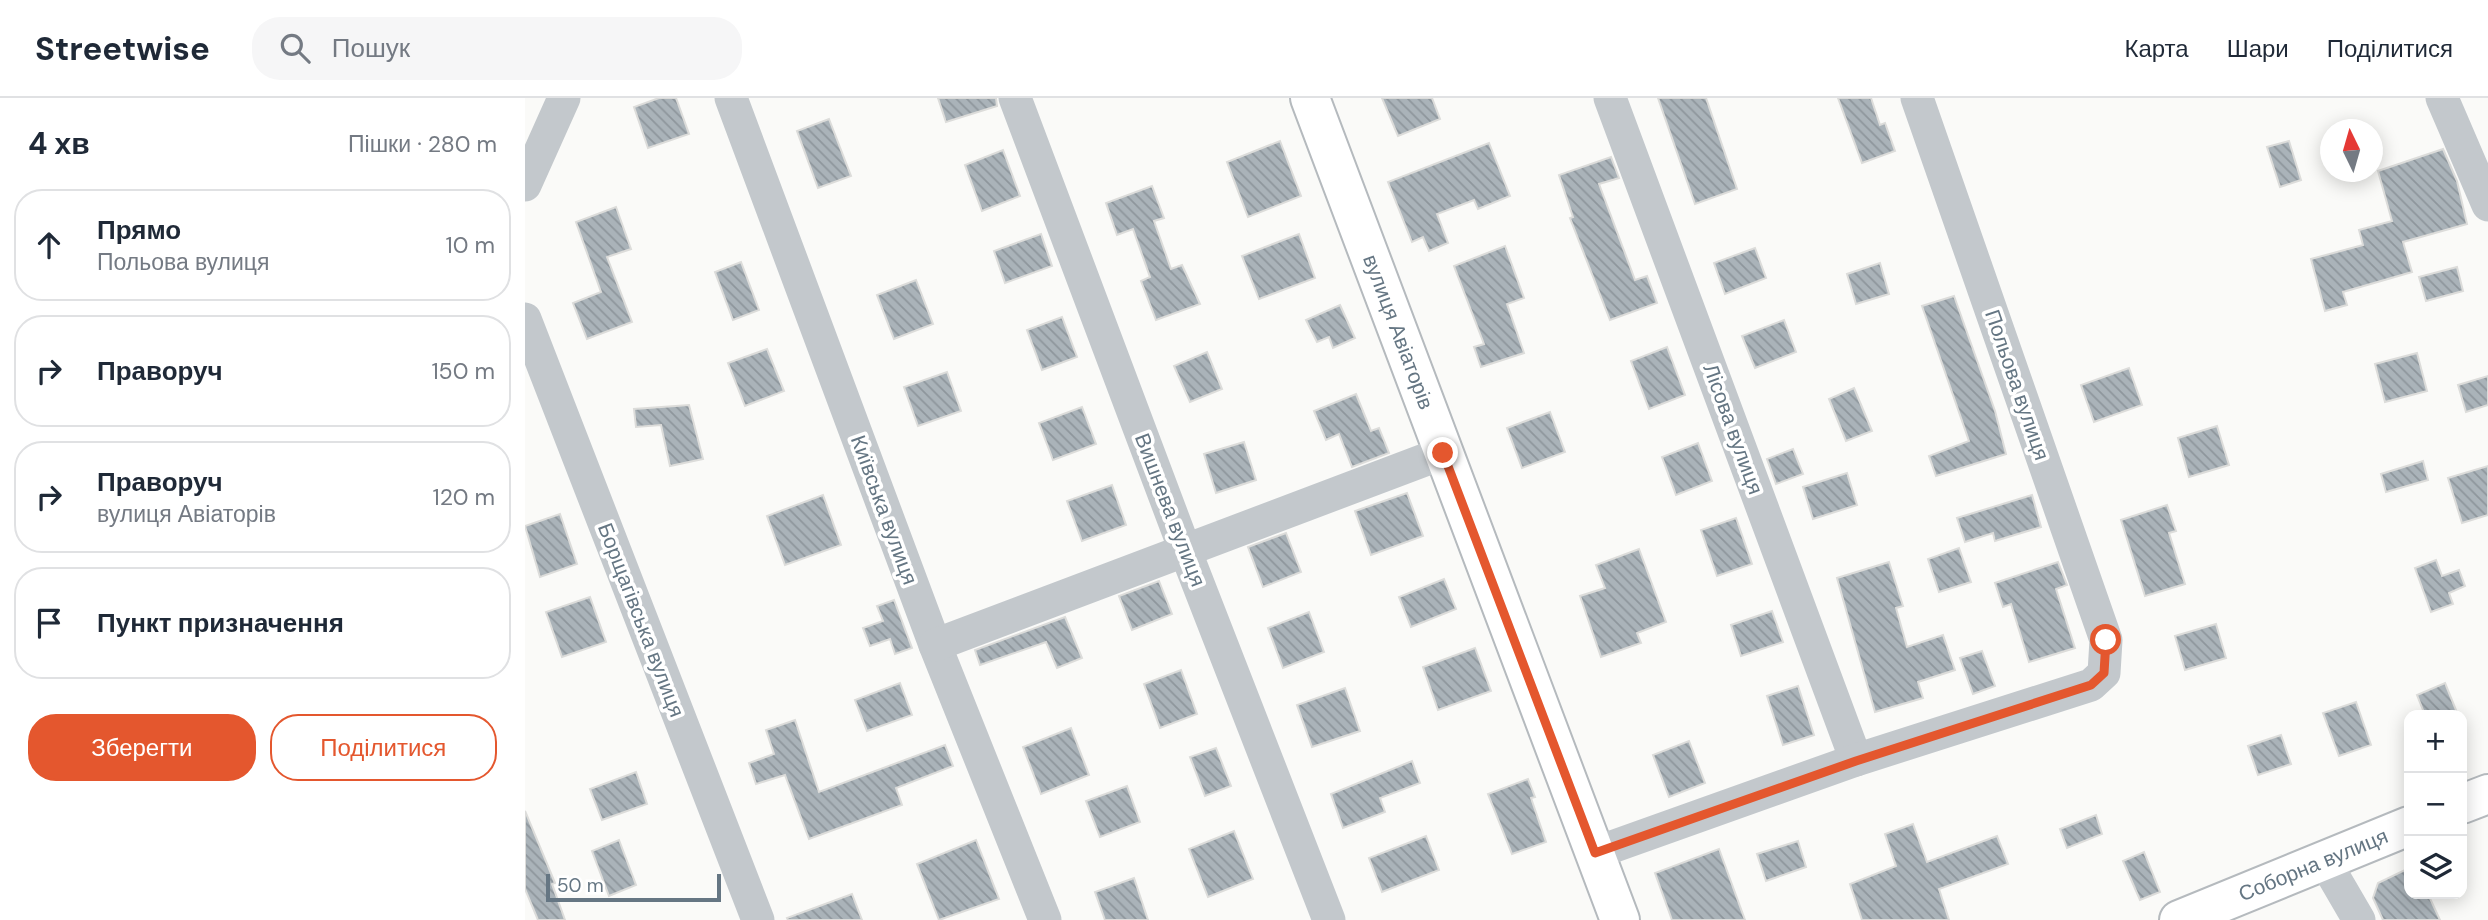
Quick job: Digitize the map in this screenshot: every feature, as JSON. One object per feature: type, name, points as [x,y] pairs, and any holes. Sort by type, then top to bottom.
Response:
[{"type":"main road","name":"вулиця Авіаторів","points":[[1310,98],[1620,920]]},
{"type":"main road","points":[[2467,802],[2488,794]]},
{"type":"main road","name":"Соборна вулиця","points":[[2179,920],[2404,827]]},
{"type":"street","points":[[525,185],[563,98]]},
{"type":"street","name":"Київська вулиця","points":[[731,98],[935,645],[1045,920]]},
{"type":"street","name":"Вишнева вулиця","points":[[1015,98],[1185,550],[1329,920]]},
{"type":"street","name":"Лісова вулиця","points":[[1610,98],[1856,761]]},
{"type":"street","name":"Польова вулиця","points":[[1856,761],[2091,685],[2104,673],[2106,640],[1917,98]]},
{"type":"street","points":[[2442,98],[2488,205]]},
{"type":"street","name":"Борщагівська вулиця","points":[[525,319],[758,920]]},
{"type":"street","points":[[935,645],[1443,453]]},
{"type":"street","points":[[1595,853],[1856,761]]},
{"type":"street","points":[[2324,860],[2359,920]]},
{"type":"building","points":[[659,98],[676,98],[689,134],[648,148],[634,107]]},
{"type":"building","points":[[938,98],[996,98],[997,106],[946,122]]},
{"type":"building","points":[[1382,98],[1432,98],[1440,119],[1398,136]]},
{"type":"building","points":[[1658,98],[1706,98],[1737,189],[1695,204]]},
{"type":"building","points":[[1838,98],[1871,98],[1880,125],[1885,123],[1895,151],[1862,163]]},
{"type":"building","points":[[829,119],[851,176],[818,188],[797,131]]},
{"type":"building","points":[[1280,141],[1301,196],[1248,217],[1227,162]]},
{"type":"building","points":[[2289,141],[2301,180],[2280,187],[2267,147]]},
{"type":"building","points":[[1489,143],[1510,196],[1478,209],[1474,200],[1437,214],[1448,243],[1429,251],[1423,237],[1412,242],[1388,182]]},
{"type":"building","points":[[2443,149],[2457,181],[2467,224],[2403,242],[2412,272],[2343,292],[2347,305],[2325,311],[2311,259],[2363,245],[2359,230],[2392,221],[2381,182],[2383,169]]},
{"type":"building","points":[[1003,150],[1020,196],[982,211],[965,165]]},
{"type":"building","points":[[1611,157],[1619,178],[1599,184],[1635,280],[1647,276],[1657,303],[1610,320],[1570,218],[1573,217],[1559,175]]},
{"type":"building","points":[[1152,186],[1164,218],[1154,221],[1171,269],[1182,265],[1200,304],[1156,320],[1141,281],[1150,277],[1133,229],[1117,235],[1106,203]]},
{"type":"building","points":[[616,207],[631,249],[607,257],[632,322],[587,339],[573,303],[601,292],[576,222]]},
{"type":"building","points":[[1041,234],[1052,266],[1005,283],[994,251]]},
{"type":"building","points":[[1299,234],[1315,278],[1259,299],[1242,256]]},
{"type":"building","points":[[1505,246],[1524,298],[1507,304],[1524,353],[1481,367],[1474,347],[1484,344],[1454,266]]},
{"type":"building","points":[[1755,248],[1766,278],[1725,294],[1714,263]]},
{"type":"building","points":[[741,262],[759,310],[733,320],[715,272]]},
{"type":"building","points":[[1880,263],[1889,294],[1856,304],[1847,274]]},
{"type":"building","points":[[2457,267],[2463,291],[2426,301],[2419,277]]},
{"type":"building","points":[[916,280],[933,324],[894,339],[877,295]]},
{"type":"building","points":[[1954,296],[1995,411],[2006,454],[1936,476],[1929,456],[1969,441],[1922,306]]},
{"type":"building","points":[[1340,305],[1355,338],[1333,348],[1329,337],[1317,342],[1306,320]]},
{"type":"building","points":[[1062,317],[1077,357],[1042,370],[1027,330]]},
{"type":"building","points":[[1784,320],[1796,352],[1755,368],[1742,336]]},
{"type":"building","points":[[1667,347],[1685,395],[1649,409],[1631,361]]},
{"type":"building","points":[[767,349],[784,391],[745,406],[728,363]]},
{"type":"building","points":[[1207,352],[1222,389],[1190,402],[1174,366]]},
{"type":"building","points":[[2417,353],[2427,391],[2385,402],[2375,364]]},
{"type":"building","points":[[2129,368],[2142,405],[2094,422],[2081,385]]},
{"type":"building","points":[[947,372],[961,411],[918,426],[904,387]]},
{"type":"building","points":[[2488,376],[2488,405],[2466,412],[2458,385]]},
{"type":"building","points":[[1854,388],[1872,431],[1846,441],[1829,399]]},
{"type":"building","points":[[1356,394],[1371,431],[1379,428],[1389,453],[1352,467],[1339,434],[1326,440],[1314,411]]},
{"type":"building","points":[[689,405],[703,459],[670,466],[661,425],[636,427],[634,409]]},
{"type":"building","points":[[1082,407],[1096,444],[1053,460],[1039,423]]},
{"type":"building","points":[[1550,412],[1565,452],[1522,468],[1507,428]]},
{"type":"building","points":[[2217,426],[2229,465],[2189,477],[2178,438]]},
{"type":"building","points":[[1244,442],[1256,480],[1216,493],[1204,454]]},
{"type":"building","points":[[1698,443],[1712,481],[1676,495],[1662,457]]},
{"type":"building","points":[[1793,449],[1803,474],[1776,484],[1767,459]]},
{"type":"building","points":[[2423,461],[2428,480],[2386,492],[2381,474]]},
{"type":"building","points":[[2488,466],[2488,515],[2462,523],[2448,478]]},
{"type":"building","points":[[1847,473],[1857,505],[1813,519],[1803,487]]},
{"type":"building","points":[[1112,485],[1126,525],[1082,541],[1067,501]]},
{"type":"building","points":[[1407,493],[1423,536],[1371,555],[1355,511]]},
{"type":"building","points":[[823,495],[841,545],[785,565],[767,516]]},
{"type":"building","points":[[2032,495],[2041,527],[1995,541],[1993,533],[1965,542],[1957,518]]},
{"type":"building","points":[[2167,505],[2176,531],[2169,533],[2185,584],[2145,596],[2121,520]]},
{"type":"building","points":[[560,514],[577,564],[540,577],[525,526]]},
{"type":"building","points":[[1736,518],[1752,564],[1717,576],[1701,530]]},
{"type":"building","points":[[1286,533],[1301,572],[1263,587],[1248,547]]},
{"type":"building","points":[[1959,548],[1971,582],[1939,592],[1928,559]]},
{"type":"building","points":[[1639,549],[1666,622],[1637,633],[1641,643],[1601,657],[1580,596],[1605,588],[1596,565]]},
{"type":"building","points":[[2436,560],[2442,576],[2459,570],[2465,586],[2449,593],[2453,604],[2431,612],[2415,568]]},
{"type":"building","points":[[1889,562],[1903,606],[1896,608],[1907,647],[1943,635],[1955,670],[1918,682],[1923,698],[1875,712],[1837,578]]},
{"type":"building","points":[[2058,562],[2067,585],[2056,589],[2075,648],[2029,662],[2011,604],[2003,607],[1995,583]]},
{"type":"building","points":[[1444,579],[1456,609],[1411,627],[1399,597]]},
{"type":"building","points":[[1159,581],[1172,614],[1132,630],[1119,596]]},
{"type":"building","points":[[590,597],[606,642],[562,657],[546,612]]},
{"type":"building","points":[[894,600],[912,648],[895,654],[890,639],[870,646],[863,628],[883,621],[877,606]]},
{"type":"building","points":[[1772,611],[1783,642],[1741,656],[1731,625]]},
{"type":"building","points":[[1309,612],[1324,652],[1283,668],[1268,628]]},
{"type":"building","points":[[1065,617],[1082,658],[1057,668],[1046,642],[980,665],[975,650]]},
{"type":"building","points":[[2216,624],[2226,658],[2185,670],[2175,636]]},
{"type":"building","points":[[1475,648],[1491,691],[1438,710],[1423,667]]},
{"type":"building","points":[[1982,651],[1995,686],[1973,694],[1960,658]]},
{"type":"building","points":[[1181,670],[1197,714],[1160,728],[1144,684]]},
{"type":"building","points":[[900,683],[912,715],[867,731],[855,700]]},
{"type":"building","points":[[2445,683],[2456,710],[2423,710],[2417,695]]},
{"type":"building","points":[[1798,686],[1814,735],[1783,745],[1767,696]]},
{"type":"building","points":[[1345,688],[1360,731],[1312,747],[1297,705]]},
{"type":"building","points":[[2356,702],[2371,745],[2339,756],[2323,713]]},
{"type":"building","points":[[795,720],[819,792],[945,745],[953,766],[896,788],[902,805],[809,839],[785,775],[756,784],[749,763],[774,754],[766,730]]},
{"type":"building","points":[[1071,728],[1089,775],[1041,794],[1023,747]]},
{"type":"building","points":[[2281,735],[2291,764],[2258,775],[2248,746]]},
{"type":"building","points":[[1689,741],[1705,783],[1669,797],[1653,755]]},
{"type":"building","points":[[1216,748],[1231,786],[1205,796],[1190,757]]},
{"type":"building","points":[[1412,761],[1420,783],[1380,798],[1385,812],[1343,828],[1331,794]]},
{"type":"building","points":[[636,772],[647,804],[602,820],[590,789]]},
{"type":"building","points":[[1528,779],[1535,797],[1531,798],[1546,842],[1512,854],[1488,794]]},
{"type":"building","points":[[1127,786],[1140,822],[1100,837],[1086,801]]},
{"type":"building","points":[[525,811],[555,883],[552,884],[565,920],[538,920],[525,889]]},
{"type":"building","points":[[2096,815],[2102,834],[2067,848],[2060,829]]},
{"type":"building","points":[[1913,824],[1927,862],[1997,836],[2008,864],[1939,889],[1949,920],[1862,920],[1850,884],[1896,866],[1885,834]]},
{"type":"building","points":[[1234,831],[1253,879],[1208,897],[1189,849]]},
{"type":"building","points":[[1426,836],[1439,870],[1382,892],[1369,858]]},
{"type":"building","points":[[619,840],[636,885],[609,896],[592,851]]},
{"type":"building","points":[[976,840],[999,899],[939,920],[917,864]]},
{"type":"building","points":[[1798,841],[1806,867],[1766,881],[1757,854]]},
{"type":"building","points":[[1719,849],[1745,920],[1672,920],[1655,873]]},
{"type":"building","points":[[2144,852],[2160,892],[2140,900],[2123,861]]},
{"type":"building","points":[[2404,870],[2404,899],[2430,899],[2440,920],[2383,920],[2373,898],[2378,883]]},
{"type":"building","points":[[1134,878],[1148,920],[1105,920],[1095,892]]},
{"type":"building","points":[[852,894],[862,920],[787,918]]},
{"type":"route","points":[[1443,453],[1595,853],[1856,761],[2091,685],[2104,673],[2106,640]]}]
